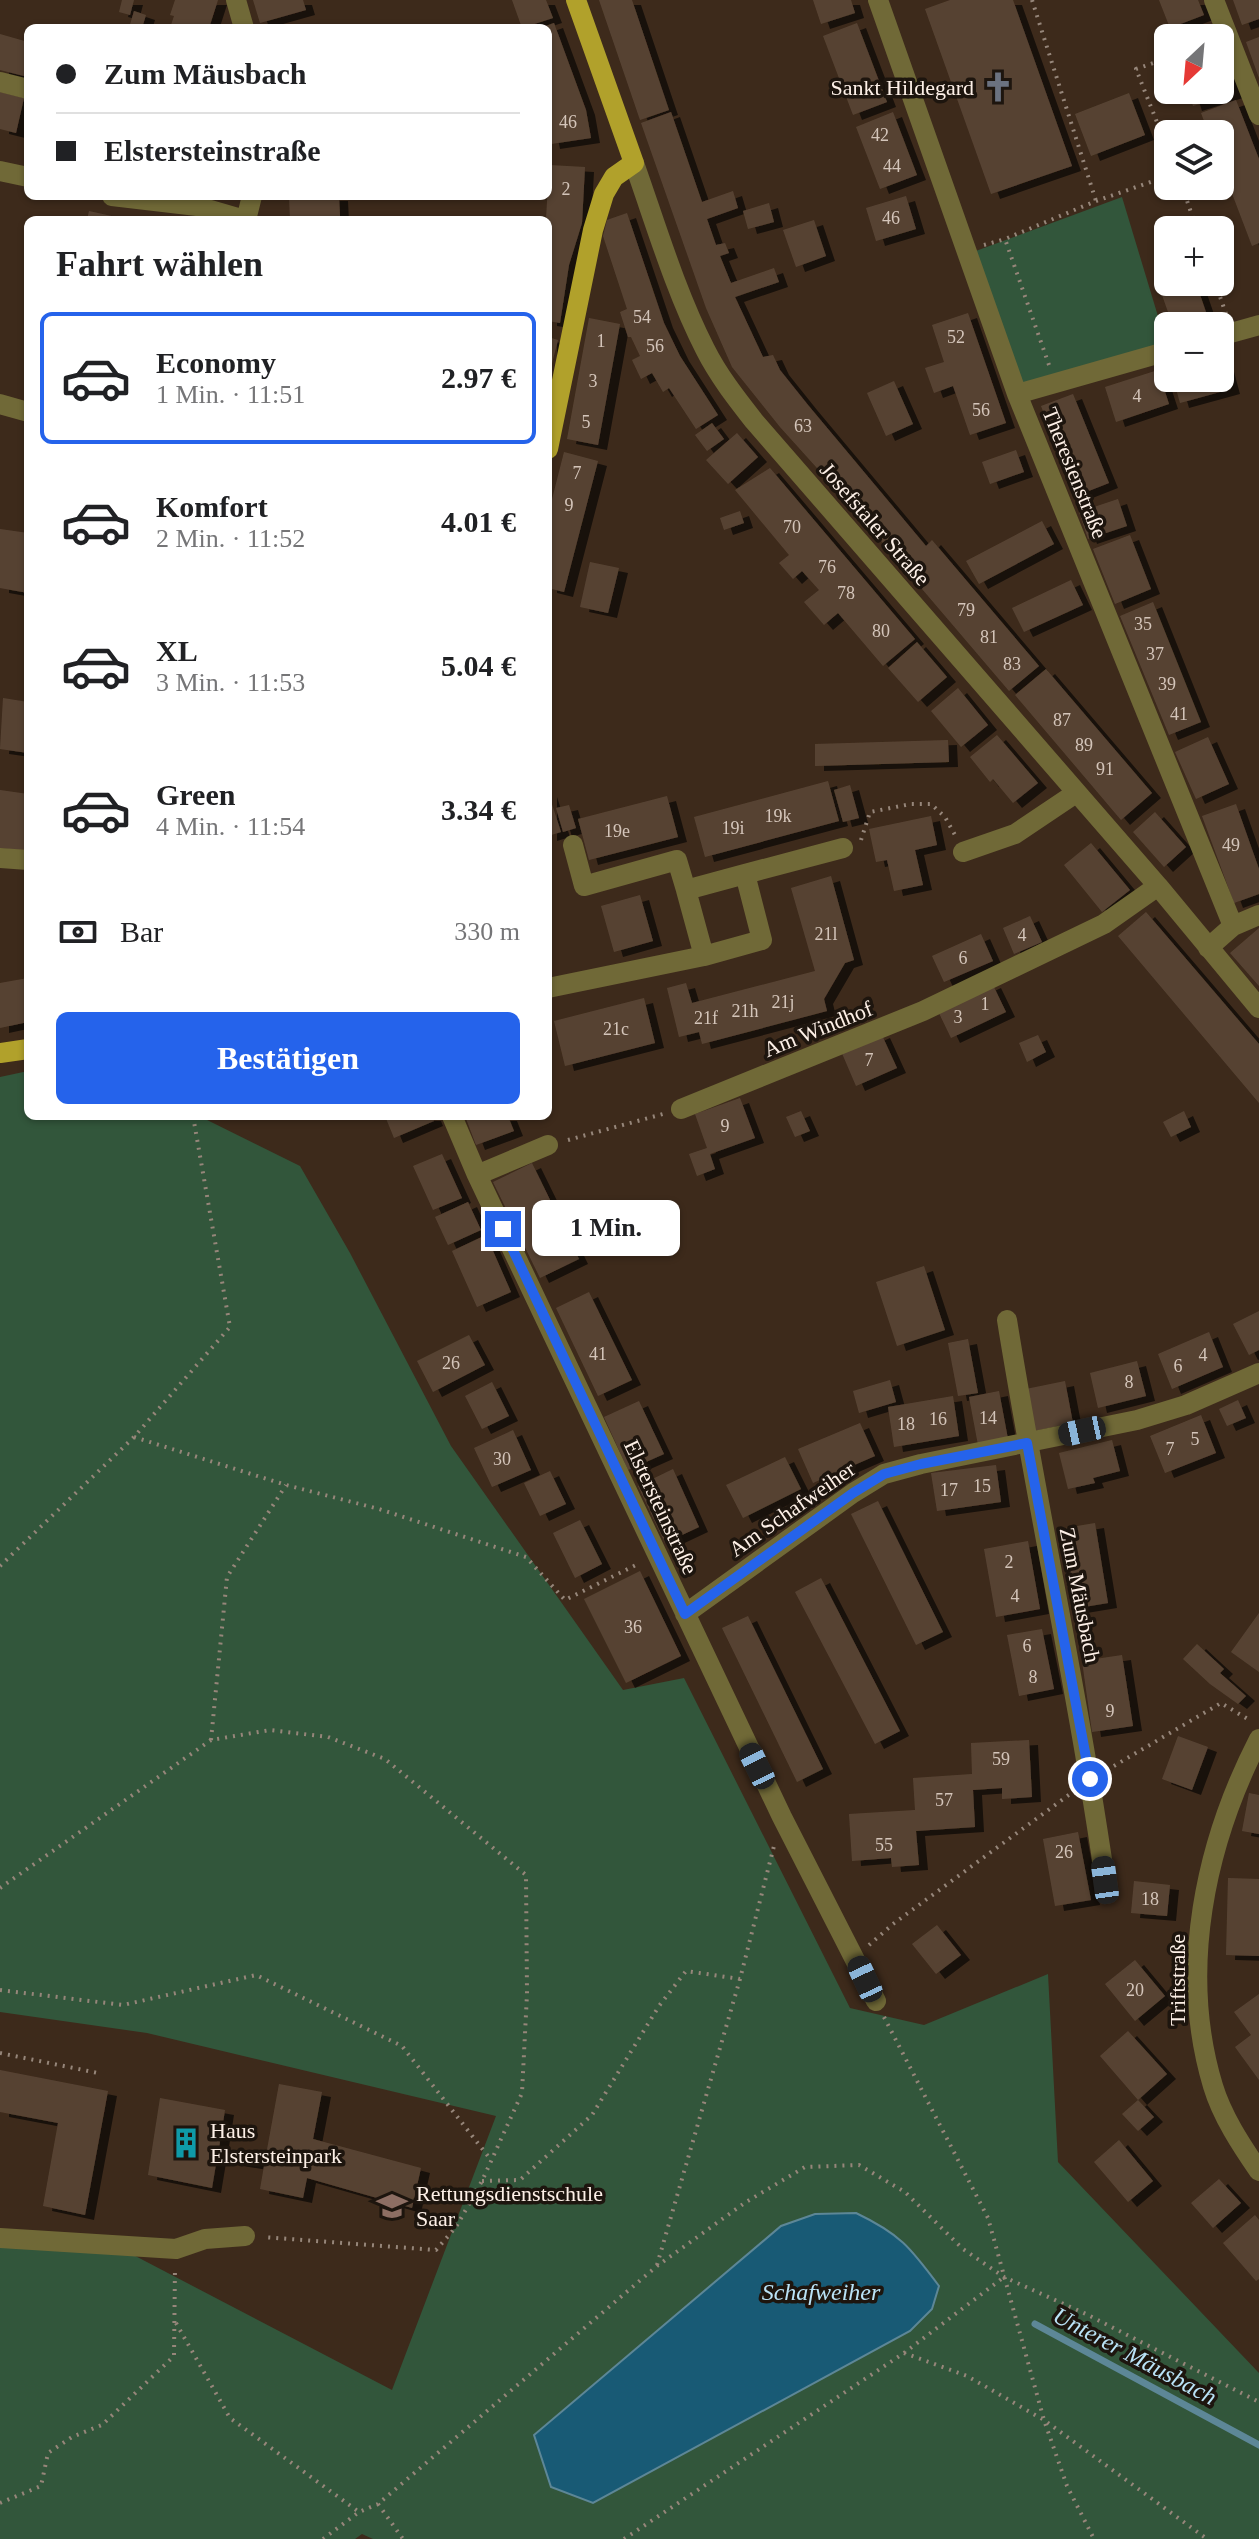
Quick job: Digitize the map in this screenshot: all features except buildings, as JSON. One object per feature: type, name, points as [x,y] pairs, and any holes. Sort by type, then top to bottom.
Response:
[{"type":"main road","name":"Josefstaler Straße","points":[[576,0],[634,163]]},
{"type":"main road","points":[[552,430],[593,230],[604,194],[614,177],[634,163]]},
{"type":"main road","points":[[0,1053],[24,1050]]},
{"type":"street","points":[[236,0],[243,24]]},
{"type":"street","name":"Theresienstraße","points":[[878,0],[1017,394],[1233,926]]},
{"type":"street","points":[[1214,0],[1259,115]]},
{"type":"street","points":[[0,82],[24,88]]},
{"type":"street","name":"Josefstaler Straße","points":[[634,163],[673,275],[705,349],[726,385],[1158,886],[1259,1008]]},
{"type":"street","points":[[0,171],[24,176]]},
{"type":"street","points":[[153,200],[197,206],[231,216]]},
{"type":"street","points":[[1234,332],[1259,325]]},
{"type":"street","points":[[1017,394],[1154,355]]},
{"type":"street","points":[[0,404],[24,411]]},
{"type":"street","points":[[963,852],[1015,834],[1076,793]]},
{"type":"street","points":[[573,845],[584,886],[677,860],[704,956]]},
{"type":"street","points":[[686,890],[843,848]]},
{"type":"street","points":[[0,858],[24,860]]},
{"type":"street","points":[[552,987],[704,956],[762,940],[745,874]]},
{"type":"street","name":"Am Windhof","points":[[681,1109],[923,1011],[1104,924],[1158,886]]},
{"type":"street","points":[[1208,948],[1233,926],[1259,915]]},
{"type":"street","name":"Elstersteinstraße","points":[[454,1120],[782,1817],[876,2001]]},
{"type":"street","points":[[477,1175],[548,1145]]},
{"type":"street","name":"Zum Mäusbach","points":[[1007,1320],[1090,1779],[1105,1880]]},
{"type":"street","name":"Am Schafweiher","points":[[685,1614],[884,1474],[1137,1420],[1186,1405],[1259,1373]]},
{"type":"street","name":"Triftstraße","points":[[1259,1739],[1239,1777],[1219,1832],[1203,1911],[1197,1966],[1200,2033],[1214,2089],[1240,2143],[1259,2171]]},
{"type":"street","points":[[0,2238],[176,2249],[205,2239],[245,2236]]},
{"type":"path","points":[[1032,0],[1096,201]]},
{"type":"path","points":[[1154,63],[1136,69],[1156,120]]},
{"type":"path","points":[[1055,383],[1005,239],[1154,181]]},
{"type":"path","points":[[843,848],[860,843],[870,812],[911,804],[931,804],[945,817],[963,852]]},
{"type":"path","points":[[548,1145],[681,1109]]},
{"type":"path","points":[[0,1566],[134,1437],[230,1327],[194,1120]]},
{"type":"path","points":[[134,1437],[286,1485],[379,1509],[526,1557],[565,1600],[657,1554]]},
{"type":"path","points":[[211,1740],[227,1577],[286,1485]]},
{"type":"path","points":[[855,1957],[893,1924],[1090,1779],[1221,1703],[1259,1726]]},
{"type":"path","points":[[0,1888],[211,1740],[270,1730],[328,1737],[385,1759],[526,1875],[527,1994],[522,2093],[482,2181],[456,2227],[436,2250],[245,2236]]},
{"type":"path","points":[[657,2266],[740,1979],[782,1817]]},
{"type":"path","points":[[482,2181],[520,2180],[592,2115],[659,2006],[686,1971],[740,1979]]},
{"type":"path","points":[[0,1990],[123,2005],[256,1975],[402,2046],[491,2160]]},
{"type":"path","points":[[876,2001],[988,2218],[1044,2420],[1067,2486],[1094,2539]]},
{"type":"path","points":[[0,2053],[98,2073]]},
{"type":"path","points":[[323,2539],[359,2512],[378,2504],[657,2266],[746,2202],[805,2167],[859,2165],[905,2192],[963,2249],[1004,2277],[1086,2314],[1259,2402]]},
{"type":"path","points":[[0,2503],[41,2486],[48,2453],[72,2437],[102,2425],[174,2356],[176,2249]]},
{"type":"path","points":[[624,2539],[904,2353],[1004,2277]]},
{"type":"path","points":[[174,2321],[230,2418],[359,2512]]},
{"type":"path","points":[[904,2353],[967,2376],[1044,2420],[1207,2539]]},
{"type":"path","points":[[378,2504],[403,2539]]},
{"type":"green space","points":[[1122,197],[1157,312],[1154,312],[1154,350],[1021,390],[973,252]]},
{"type":"green space","points":[[24,1072],[24,1120],[207,1120],[300,1166],[350,1253],[451,1446],[623,1690],[684,1678],[850,2008],[924,2025],[1048,1974],[1058,2162],[1259,2373],[1259,2539],[373,2539],[362,2534],[355,2539],[0,2539],[0,2230],[97,2236],[392,2390],[496,2116],[147,2033],[0,2012],[0,1077]]},
{"type":"water","name":"Schafweiher","points":[[856,2213],[903,2243],[939,2286],[932,2309],[910,2331],[593,2503],[551,2487],[534,2435],[781,2226],[815,2214]]},
{"type":"waterway","name":"Unterer Mäusbach","points":[[1035,2324],[1259,2445]]},
{"type":"place","name":"Sankt Hildegard","points":[[998,87]]},
{"type":"place","name":"Haus Elstersteinpark","points":[[186,2143]]},
{"type":"place","name":"Rettungsdienstschule Saar","points":[[392,2206]]},
{"type":"route","points":[[503,1229],[685,1614],[884,1474],[1027,1443],[1090,1779]]}]
